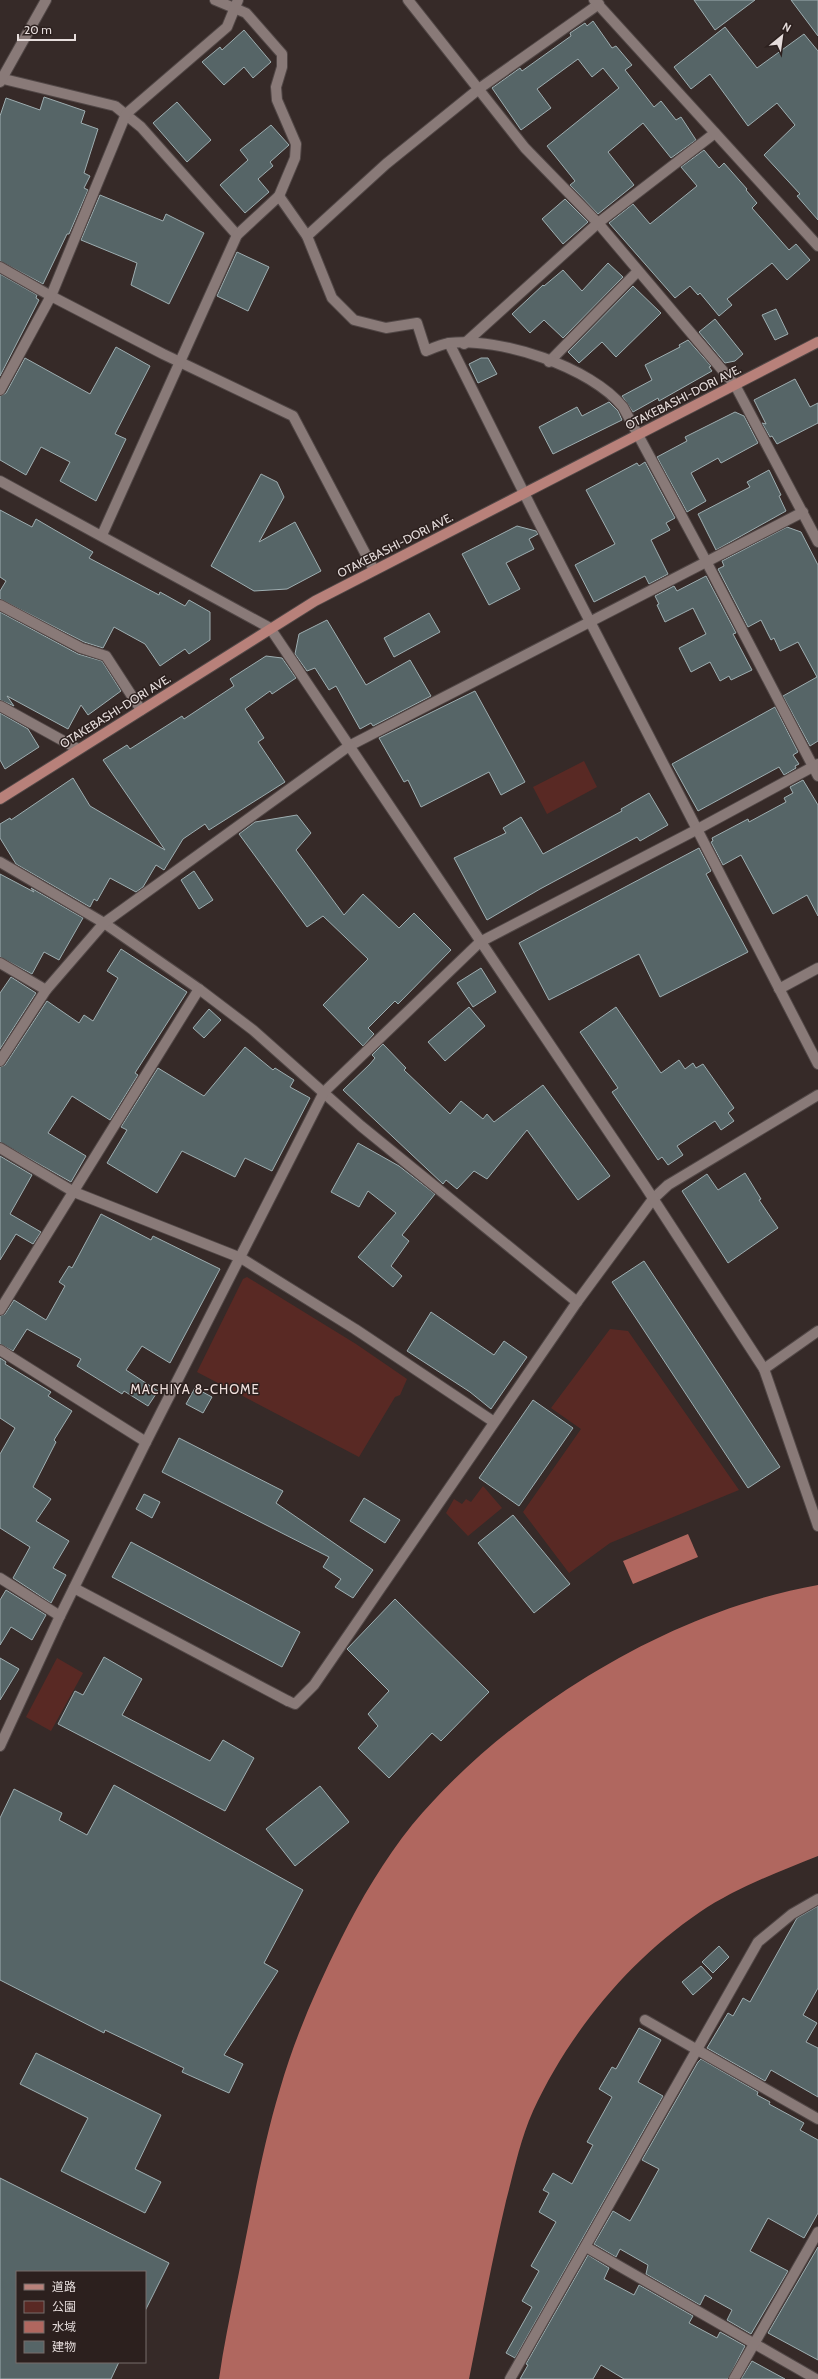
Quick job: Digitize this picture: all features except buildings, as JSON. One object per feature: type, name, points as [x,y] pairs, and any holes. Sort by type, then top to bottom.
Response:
[{"type":"main road","name":"OTAKEBASHI-DORI AVE.","points":[[0,799],[270,628],[374,570],[818,342]]},
{"type":"street","points":[[46,0],[1,79],[115,106],[141,127],[237,235]]},
{"type":"street","points":[[215,0],[237,4]]},
{"type":"street","points":[[102,535],[237,235],[279,196],[295,158],[296,144],[277,100],[276,87],[282,67],[282,54],[246,13],[237,4],[230,0]]},
{"type":"street","points":[[408,0],[480,88],[526,148],[598,223],[735,385],[803,512],[814,525],[818,542]]},
{"type":"street","points":[[307,236],[386,164],[480,88],[597,2],[818,246]]},
{"type":"street","points":[[0,390],[51,296],[126,114],[228,27],[237,4]]},
{"type":"street","points":[[464,344],[598,223],[715,133]]},
{"type":"street","points":[[279,196],[307,236],[332,298],[354,320],[386,328],[417,323],[426,351],[449,343],[484,343],[534,356],[602,387],[615,397],[623,407],[639,435],[816,765],[818,776]]},
{"type":"street","points":[[0,267],[51,296],[179,361],[293,416],[374,570]]},
{"type":"street","points":[[548,362],[638,271]]},
{"type":"street","points":[[449,343],[524,494],[818,1064]]},
{"type":"street","points":[[0,481],[102,535],[270,628],[653,1199],[764,1369],[818,1526]]},
{"type":"street","points":[[0,1061],[46,990],[104,923],[349,746],[589,620],[803,512]]},
{"type":"street","points":[[0,605],[81,648],[106,656],[141,710]]},
{"type":"street","points":[[0,706],[78,749]]},
{"type":"street","points":[[1,1739],[146,1442],[241,1258],[324,1092],[480,942],[696,830],[816,765]]},
{"type":"street","points":[[0,862],[104,923],[253,1030],[361,1126],[577,1302]]},
{"type":"street","points":[[0,963],[46,990]]},
{"type":"street","points":[[779,989],[818,968]]},
{"type":"street","points":[[0,1310],[199,990]]},
{"type":"street","points":[[74,1588],[295,1704],[314,1685],[577,1302],[653,1199],[668,1186],[818,1095]]},
{"type":"street","points":[[0,1148],[74,1192],[241,1258],[355,1329],[494,1422]]},
{"type":"street","points":[[764,1369],[818,1332]]},
{"type":"street","points":[[0,1350],[146,1442]]},
{"type":"street","points":[[0,1578],[60,1616]]},
{"type":"street","points":[[510,2379],[586,2248],[696,2049],[758,1942],[792,1914],[818,1898]]},
{"type":"street","points":[[645,2020],[818,2119]]},
{"type":"street","points":[[734,2379],[818,2232]]},
{"type":"street","points":[[586,2248],[816,2379]]},
{"type":"green space","points":[[584,761],[597,787],[547,814],[533,787]]},
{"type":"green space","points":[[247,1277],[356,1344],[407,1379],[400,1395],[395,1397],[359,1457],[197,1372],[243,1279]]},
{"type":"green space","points":[[610,1329],[628,1331],[739,1490],[610,1543],[569,1573],[523,1512],[581,1429],[551,1408]]},
{"type":"green space","points":[[483,1486],[502,1508],[468,1536],[446,1513],[454,1499],[462,1504],[466,1499],[471,1502]]},
{"type":"green space","points":[[57,1658],[83,1673],[51,1731],[26,1717]]},
{"type":"water","points":[[688,1534],[698,1557],[633,1584],[623,1561]]},
{"type":"water","points":[[818,1585],[818,1856],[728,1895],[700,1912],[674,1931],[625,1976],[603,2001],[564,2054],[533,2111],[521,2144],[491,2268],[469,2379],[219,2379],[227,2331],[269,2129],[292,2050],[323,1975],[341,1939],[374,1880],[402,1838],[431,1803],[451,1782],[494,1743],[540,1708],[588,1676],[642,1646],[699,1620],[758,1599]]},
{"type":"district","name":"MACHIYA 8-CHOME","points":[[195,1389]]}]
